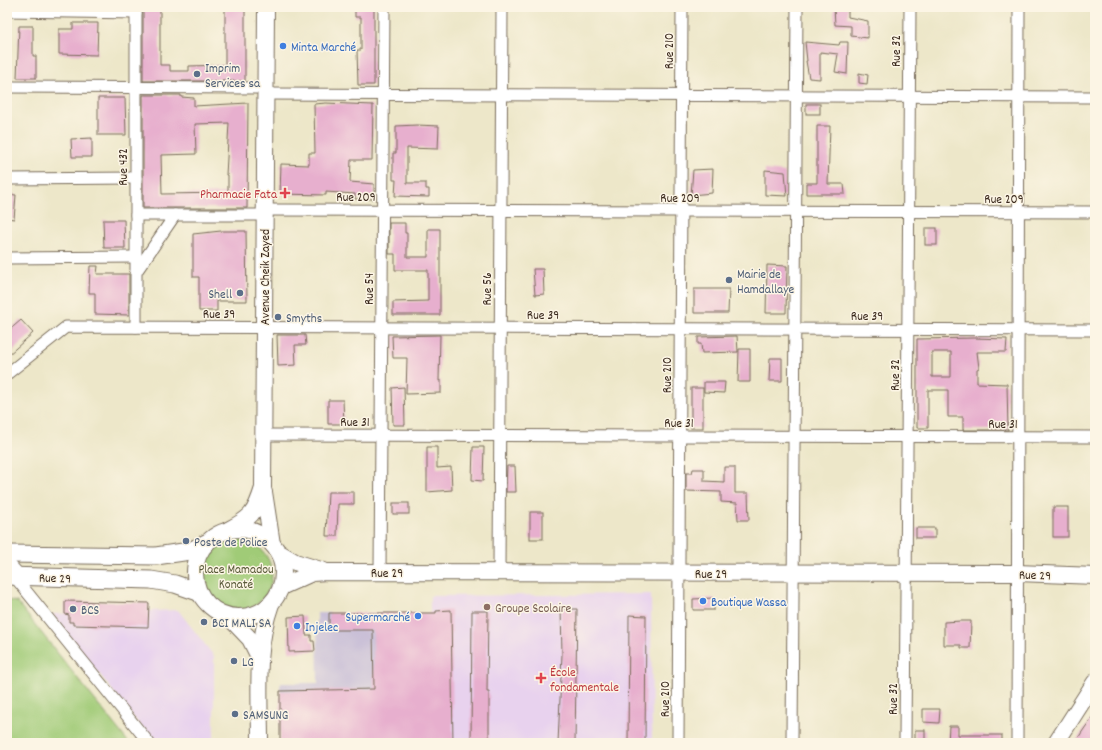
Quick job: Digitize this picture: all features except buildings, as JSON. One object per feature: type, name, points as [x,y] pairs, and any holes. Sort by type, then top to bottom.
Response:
[{"type":"main road","name":"Avenue Cheik Zayed","points":[[228,530],[249,519],[258,504],[263,488],[266,7]]},
{"type":"main road","points":[[260,743],[259,658],[264,622],[271,604],[281,586],[283,569],[275,548],[263,488]]},
{"type":"main road","points":[[7,554],[156,556],[190,551],[206,543],[216,535],[228,530],[240,529],[252,531],[263,536],[275,548]]},
{"type":"main road","points":[[206,543],[199,554],[195,566],[194,579],[198,592],[210,608],[229,617],[250,639],[259,658]]},
{"type":"main road","name":"Rue 29","points":[[275,548],[295,562],[327,572]]},
{"type":"main road","name":"Rue 29","points":[[281,586],[312,573],[327,572],[1017,573],[1095,576]]},
{"type":"main road","name":"Rue 29","points":[[11,573],[151,580],[175,584],[198,592]]},
{"type":"main road","points":[[229,617],[244,618],[259,613],[271,604]]},
{"type":"main road","points":[[1056,743],[1095,682]]},
{"type":"street","name":"Rue 54","points":[[380,572],[384,7]]},
{"type":"street","name":"Rue 56","points":[[499,572],[502,7]]},
{"type":"street","name":"Rue 210","points":[[678,743],[682,7]]},
{"type":"street","points":[[792,743],[797,7]]},
{"type":"street","name":"Rue 32","points":[[905,743],[910,7]]},
{"type":"street","points":[[1017,743],[1019,7]]},
{"type":"street","points":[[7,11],[136,10]]},
{"type":"street","name":"Rue 432","points":[[136,10],[136,327]]},
{"type":"street","points":[[7,87],[136,88],[383,95],[1095,96]]},
{"type":"street","points":[[7,179],[136,178]]},
{"type":"street","name":"Rue 209","points":[[136,215],[382,210],[1095,212]]},
{"type":"street","points":[[136,273],[175,215]]},
{"type":"street","points":[[7,258],[136,257]]},
{"type":"street","name":"Rue 39","points":[[7,374],[66,327],[1095,330]]},
{"type":"street","name":"Rue 31","points":[[264,435],[1095,437]]},
{"type":"street","points":[[11,573],[150,743]]},
{"type":"shaded area","name":"École fondamentale","points":[[651,594],[652,743],[430,743],[430,596]]},
{"type":"shaded area","points":[[178,610],[214,656],[214,743],[154,743],[52,614]]},
{"type":"shaded area","points":[[317,613],[430,613],[430,743],[280,743],[280,683],[318,683]]},
{"type":"green space","name":"Place Mamadou Konaté","points":[[236,539],[256,545],[266,555],[272,575],[266,595],[256,605],[236,611],[216,605],[206,595],[200,575],[206,555],[216,545]]},
{"type":"green space","points":[[7,600],[17,602],[129,743],[7,743]]},
{"type":"place","name":"Minta Marché","points":[[283,46]]},
{"type":"place","name":"Imprim Services sa","points":[[197,74]]},
{"type":"place","name":"Pharmacie Fata","points":[[285,193]]},
{"type":"place","name":"Mairie de Hamdallaye","points":[[729,280]]},
{"type":"place","name":"Shell","points":[[240,293]]},
{"type":"place","name":"Smyths","points":[[278,317]]},
{"type":"place","name":"Poste de Police","points":[[186,541]]},
{"type":"place","name":"Boutique Wassa","points":[[703,601]]},
{"type":"place","name":"Groupe Scolaire","points":[[487,607]]},
{"type":"place","name":"BCS","points":[[73,609]]},
{"type":"place","name":"Supermarché","points":[[418,616]]},
{"type":"place","name":"BCI MALI SA","points":[[204,622]]},
{"type":"place","name":"Injelec","points":[[297,626]]},
{"type":"place","name":"LG","points":[[234,661]]},
{"type":"place","name":"École fondamentale","points":[[541,678]]},
{"type":"place","name":"SAMSUNG","points":[[235,714]]}]
